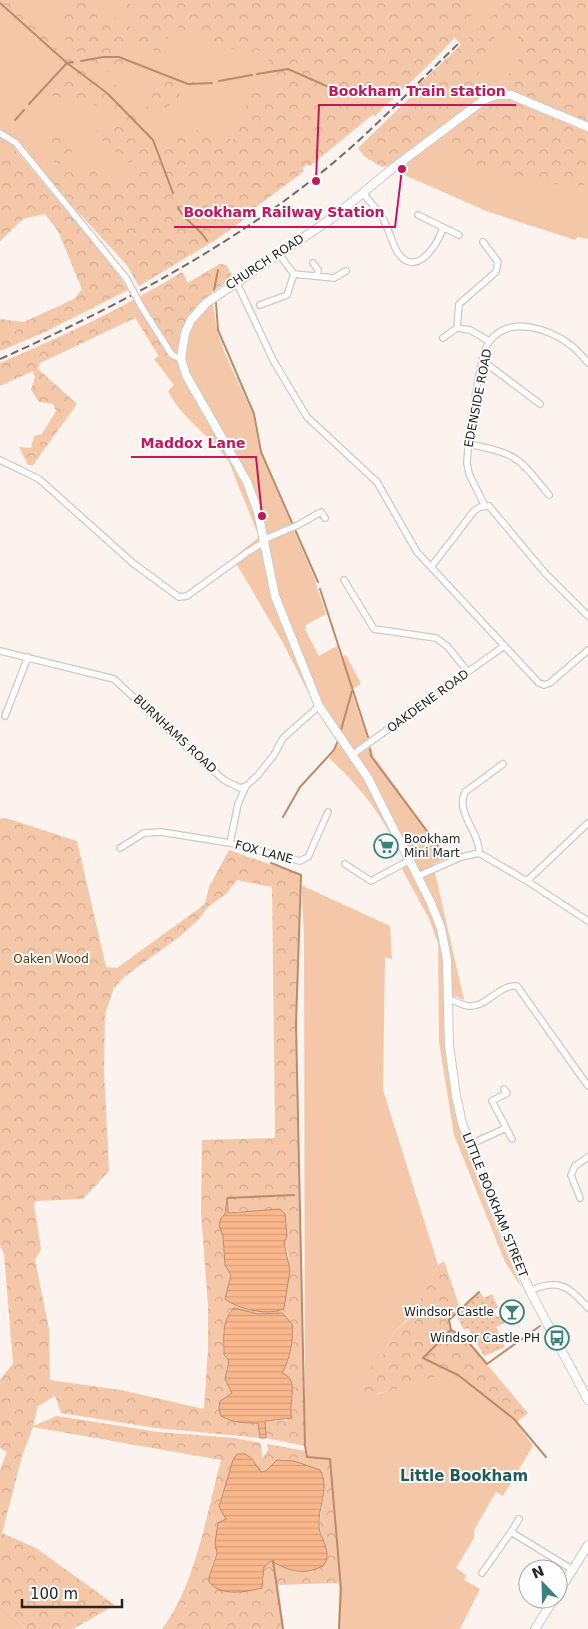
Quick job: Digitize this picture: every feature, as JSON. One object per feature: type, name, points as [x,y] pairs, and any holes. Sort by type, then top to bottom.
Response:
[{"type":"street","name":"CHURCH ROAD","points":[[198,311],[213,297],[236,281],[331,219],[485,99],[497,95],[511,95],[588,127]]},
{"type":"street","points":[[0,133],[16,144],[126,278],[172,355],[181,359]]},
{"type":"street","points":[[362,193],[381,216],[396,249],[406,260],[417,261],[430,253],[436,247],[443,228]]},
{"type":"street","points":[[418,215],[459,235]]},
{"type":"street","points":[[457,328],[459,304],[496,272],[498,262],[483,242]]},
{"type":"street","points":[[278,253],[294,274],[334,278],[346,271]]},
{"type":"street","points":[[313,262],[318,270],[316,276]]},
{"type":"street","points":[[260,305],[287,295],[294,274]]},
{"type":"street","points":[[236,281],[273,360],[301,408],[323,432],[377,482],[411,542],[431,567],[539,683],[544,685],[556,680],[588,650]]},
{"type":"street","name":"LITTLE BOOKHAM STREET","points":[[198,311],[185,332],[181,359],[186,375],[247,482],[258,512],[275,596],[319,706],[368,778],[418,876],[441,928],[447,960],[449,1045],[456,1096],[469,1145],[493,1207],[530,1292],[588,1400]]},
{"type":"street","name":"EDENSIDE ROAD","points":[[484,506],[468,470],[468,444],[483,361],[489,341],[500,332],[513,326],[532,327],[572,346],[588,363]]},
{"type":"street","points":[[443,338],[457,328],[470,330],[489,341]]},
{"type":"street","points":[[483,361],[540,404]]},
{"type":"street","points":[[468,444],[510,454],[521,462],[549,495]]},
{"type":"street","points":[[0,460],[39,479],[134,564],[179,597],[187,596],[264,541],[321,512],[325,518]]},
{"type":"street","points":[[431,567],[474,511],[484,506],[492,508],[530,556],[588,616]]},
{"type":"street","points":[[344,580],[374,629],[422,635],[440,640],[468,672]]},
{"type":"street","name":"OAKDENE ROAD","points":[[352,755],[504,646]]},
{"type":"street","name":"BURNHAMS ROAD","points":[[0,650],[114,678],[224,780],[237,787],[246,786]]},
{"type":"street","points":[[5,716],[28,658]]},
{"type":"street","points":[[246,786],[264,768],[284,738],[319,706]]},
{"type":"street","points":[[479,853],[479,844],[463,808],[462,798],[465,792],[503,764]]},
{"type":"street","name":"FOX LANE","points":[[246,786],[238,804],[230,843],[300,861],[310,852],[328,812]]},
{"type":"street","points":[[527,881],[588,823]]},
{"type":"street","points":[[120,848],[144,833],[161,832],[230,843]]},
{"type":"street","points":[[418,876],[461,856],[479,853],[527,881],[588,921]]},
{"type":"street","points":[[345,864],[371,881],[410,860]]},
{"type":"street","points":[[449,999],[468,1006],[476,1005],[510,985],[517,986],[588,1086]]},
{"type":"street","points":[[504,1088],[506,1093],[492,1101],[512,1139]]},
{"type":"street","points":[[469,1145],[506,1128]]},
{"type":"street","points":[[580,1198],[571,1175],[575,1166],[588,1158]]},
{"type":"street","points":[[530,1292],[543,1285],[554,1284],[566,1287],[588,1308]]},
{"type":"street","points":[[482,1573],[519,1519]]},
{"type":"street","points":[[511,1532],[573,1570]]},
{"type":"street","points":[[568,1578],[588,1545]]},
{"type":"street","points":[[535,1629],[548,1609]]},
{"type":"green space","points":[[0,0],[588,0],[588,239],[577,237],[575,240],[486,211],[400,173],[389,165],[382,167],[364,156],[358,148],[417,91],[415,88],[461,45],[454,37],[375,116],[373,114],[310,166],[308,164],[302,168],[304,171],[253,209],[254,212],[215,240],[139,286],[127,265],[62,195],[21,144],[15,150],[112,265],[128,290],[82,289],[58,230],[0,149]]},
{"type":"green space","points":[[0,0],[11,0],[57,39],[57,50],[52,55],[45,52],[36,45],[22,28],[0,17]]},
{"type":"green space","points":[[68,0],[82,0],[178,53],[177,59],[166,56],[128,36],[116,48],[135,58],[125,77],[118,78],[74,49],[61,35],[61,8]]},
{"type":"green space","points":[[106,0],[124,0],[171,30],[167,39]]},
{"type":"green space","points":[[129,0],[478,0],[463,27],[449,43],[375,116],[373,114],[310,166],[308,164],[302,168],[304,171],[253,209],[254,212],[215,240],[139,286],[127,265],[51,181],[76,165],[132,181],[167,142],[197,130],[233,140],[252,89],[274,92],[275,80],[266,65],[271,56],[255,49],[250,56],[165,22]]},
{"type":"green space","points":[[509,0],[588,0],[588,124],[537,101],[501,89],[498,85],[501,78],[506,79],[519,59],[518,36],[503,30],[495,37],[492,48],[476,64],[479,72],[489,80],[490,87],[389,165],[382,167],[364,156],[372,144],[368,139],[417,91],[415,88]]},
{"type":"green space","points":[[68,50],[122,90],[125,103],[140,123],[134,127],[115,114],[92,104],[55,102],[52,92],[68,68],[59,59]]},
{"type":"green space","points":[[169,71],[194,78],[196,88],[181,91],[176,102],[151,115],[146,108],[152,93],[150,81]]},
{"type":"green space","points":[[503,100],[518,102],[588,132],[588,185],[546,184],[528,175],[508,177],[491,166],[481,167],[449,148],[442,136],[478,109]]},
{"type":"green space","points":[[114,126],[129,130],[152,150],[146,161],[138,158],[129,163],[104,142],[95,131]]},
{"type":"green space","points":[[55,136],[66,139],[72,152],[59,165],[51,160],[45,140]]},
{"type":"green space","points":[[0,141],[15,149],[112,265],[128,290],[43,333],[0,351],[0,319],[24,322],[74,299],[82,289],[58,231],[45,214],[23,219],[0,241]]},
{"type":"green space","points":[[220,264],[226,265],[233,278],[211,292],[217,330],[225,354],[253,414],[260,452],[312,572],[326,614],[306,625],[305,629],[319,656],[337,646],[341,658],[346,655],[361,684],[351,690],[374,757],[448,858],[433,864],[464,1000],[455,996],[444,999],[445,1039],[449,1076],[456,1113],[466,1148],[522,1288],[505,1262],[454,1135],[439,1042],[438,943],[429,919],[402,869],[406,864],[382,820],[354,783],[329,758],[339,744],[320,716],[283,643],[233,558],[259,537],[229,462],[174,401],[168,391],[174,385],[154,359],[159,356],[127,304],[151,305]]},
{"type":"green space","points":[[220,264],[226,265],[233,278],[207,296],[190,313],[169,360],[159,356],[135,318],[40,363],[38,369],[77,404],[33,465],[28,465],[19,447],[31,448],[34,436],[42,434],[56,411],[53,404],[39,402],[31,390],[35,377],[33,371],[0,386],[0,363],[93,321],[138,298],[182,272],[188,283]]},
{"type":"green space","name":"Oaken Wood","points":[[6,818],[77,841],[106,967],[117,968],[205,904],[209,887],[229,850],[301,875],[296,1024],[305,1446],[266,1438],[265,1421],[288,1420],[293,1394],[281,1373],[292,1342],[291,1327],[282,1313],[254,1314],[223,1330],[224,1357],[229,1361],[226,1377],[232,1393],[222,1399],[226,1420],[258,1423],[260,1438],[156,1428],[61,1413],[55,1396],[38,1406],[33,1426],[57,1416],[158,1432],[235,1438],[261,1443],[262,1458],[268,1450],[267,1444],[306,1451],[308,1457],[330,1459],[341,1589],[338,1583],[278,1585],[284,1629],[162,1629],[183,1592],[191,1571],[199,1548],[221,1460],[33,1427],[22,1456],[2,1533],[36,1548],[115,1605],[73,1629],[27,1629],[0,1604],[0,1470],[7,1452],[0,1448],[0,1380],[13,1363],[4,1254],[0,1245],[0,819]],"holes":[[[237,880],[272,887],[275,1138],[202,1140],[201,1213],[208,1305],[208,1349],[204,1409],[121,1390],[50,1380],[49,1329],[35,1260],[41,1249],[34,1205],[36,1201],[83,1199],[109,1171],[104,1072],[105,1014],[114,988],[124,977],[179,937],[198,920],[208,907],[226,894]],[[227,1199],[227,1213],[239,1211],[284,1212],[287,1235],[284,1243],[289,1257],[281,1310],[260,1311],[242,1291],[230,1273],[226,1264],[223,1241]],[[236,1455],[251,1459],[260,1472],[266,1471],[271,1465],[285,1459],[320,1471],[324,1497],[319,1524],[327,1555],[312,1571],[294,1572],[271,1561],[264,1567],[264,1580],[211,1569],[226,1519],[219,1507]]]},
{"type":"green space","points":[[301,885],[390,926],[392,959],[385,957],[383,1090],[438,1265],[414,1313],[394,1332],[382,1356],[378,1394],[430,1378],[458,1375],[514,1419],[533,1446],[503,1496],[496,1492],[474,1530],[474,1538],[456,1568],[466,1575],[464,1580],[480,1589],[460,1629],[338,1629],[339,1583],[330,1459],[307,1457],[305,1446],[304,933]]},
{"type":"green space","points":[[444,1261],[460,1308],[449,1320],[451,1330],[464,1337],[528,1413],[517,1422],[458,1376],[430,1378],[394,1390],[360,1397],[374,1358],[382,1356],[394,1332],[411,1317],[438,1265]]},
{"type":"green space","points":[[480,1292],[484,1298],[492,1294],[498,1307],[494,1310],[497,1317],[505,1314],[508,1321],[496,1327],[505,1347],[484,1356],[468,1328],[464,1330],[456,1314],[472,1297]]},
{"type":"green space","points":[[0,1604],[27,1629],[0,1629]]},
{"type":"shaded area","points":[[227,1198],[228,1213],[280,1209],[285,1214],[287,1236],[284,1243],[290,1270],[284,1308],[278,1311],[254,1311],[225,1299],[231,1275],[225,1265],[223,1236],[219,1225],[221,1218],[225,1214]]},
{"type":"shaded area","points":[[234,1308],[258,1314],[282,1313],[292,1324],[291,1349],[282,1373],[288,1376],[291,1381],[292,1418],[265,1421],[266,1438],[260,1438],[258,1423],[230,1420],[221,1416],[219,1409],[220,1401],[232,1393],[225,1379],[229,1361],[224,1355],[224,1336],[227,1318]]},
{"type":"shaded area","points":[[237,1454],[245,1454],[251,1458],[261,1472],[266,1471],[277,1460],[294,1461],[320,1470],[323,1477],[324,1491],[319,1525],[327,1555],[323,1566],[309,1571],[290,1570],[271,1561],[264,1567],[262,1588],[241,1592],[227,1592],[214,1587],[209,1582],[209,1578],[217,1553],[215,1543],[218,1523],[226,1519],[219,1507],[233,1460]]},
{"type":"waterway","points":[[0,3],[67,63],[107,93],[153,140],[173,193]]},
{"type":"waterway","points":[[81,61],[103,57],[119,57],[188,84],[212,83]]},
{"type":"waterway","points":[[29,104],[67,63],[73,62]]},
{"type":"waterway","points":[[257,74],[288,69],[347,95]]},
{"type":"waterway","points":[[219,81],[252,75]]},
{"type":"waterway","points":[[15,120],[24,110]]},
{"type":"waterway","points":[[178,207],[180,212],[200,231],[207,241]]},
{"type":"waterway","points":[[214,290],[218,270]]},
{"type":"waterway","points":[[216,303],[218,330],[254,414],[261,452],[318,582]]},
{"type":"waterway","points":[[320,589],[368,737]]},
{"type":"waterway","points":[[341,730],[352,691]]},
{"type":"waterway","points":[[283,817],[300,787],[334,750],[338,741]]},
{"type":"waterway","points":[[370,749],[371,756],[441,850]]},
{"type":"waterway","points":[[271,863],[301,875],[296,1024],[305,1446],[307,1457],[330,1459],[341,1589],[339,1629]]},
{"type":"waterway","points":[[228,1198],[294,1195]]},
{"type":"waterway","points":[[451,1330],[449,1320],[479,1292]]},
{"type":"waterway","points":[[451,1330],[464,1337],[487,1364],[540,1326]]},
{"type":"waterway","points":[[451,1330],[423,1358],[458,1375],[514,1419],[546,1457]]},
{"type":"waterway","points":[[273,1561],[283,1629]]},
{"type":"railway","points":[[0,359],[124,299],[243,230],[336,161],[458,44]]},
{"type":"place","name":"Bookham Railway Station","points":[[402,169]]},
{"type":"place","name":"Bookham Train station","points":[[316,181]]},
{"type":"place","name":"Maddox Lane","points":[[262,516]]},
{"type":"place","name":"Bookham Mini Mart","points":[[386,846]]},
{"type":"place","name":"Windsor Castle","points":[[512,1312]]},
{"type":"place","name":"Windsor Castle PH","points":[[557,1338]]},
{"type":"district","name":"Little Bookham","points":[[464,1476]]}]
